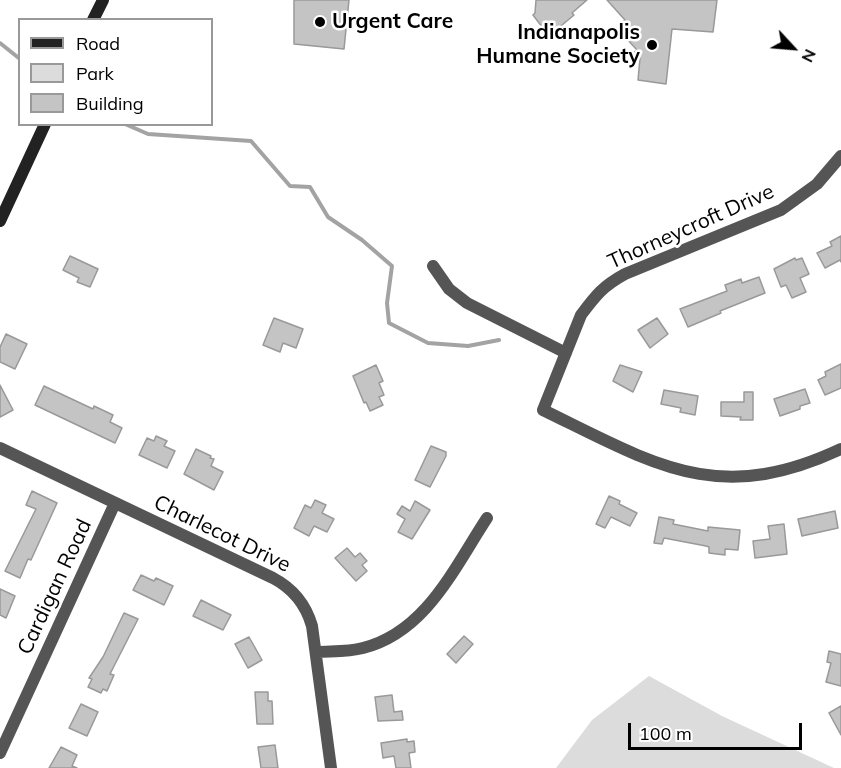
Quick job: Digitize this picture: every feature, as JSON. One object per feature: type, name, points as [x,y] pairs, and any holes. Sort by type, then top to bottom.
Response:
[{"type":"main road","points":[[94,18],[103,0]]},
{"type":"main road","points":[[0,221],[44,126]]},
{"type":"street","name":"Thorneycroft Drive","points":[[841,156],[817,184],[781,210],[612,281],[588,304],[543,410],[644,459],[677,470],[705,475],[746,476],[780,472],[806,464],[841,448]]},
{"type":"street","points":[[433,266],[449,289],[458,297],[566,353]]},
{"type":"street","name":"Charlecot Drive","points":[[0,448],[284,585],[298,598],[308,613],[317,652],[331,768]]},
{"type":"street","name":"Cardigan Road","points":[[0,753],[115,503]]},
{"type":"street","points":[[317,652],[352,650],[373,645],[390,638],[410,625],[430,604],[487,518]]},
{"type":"green space","points":[[649,676],[722,716],[834,768],[556,768],[592,720]]},
{"type":"building","name":"Urgent Care","points":[[294,0],[349,0],[344,49],[294,44]]},
{"type":"building","points":[[536,0],[587,0],[572,13],[574,15],[549,36],[533,15]]},
{"type":"building","name":"Indianapolis Humane Society","points":[[607,0],[717,0],[713,32],[672,29],[666,84],[638,80],[640,58],[634,52],[637,50],[626,38],[629,35],[620,25],[625,20]]},
{"type":"building","points":[[841,236],[841,262],[840,260],[825,268],[817,253],[832,246],[830,242]]},
{"type":"building","points":[[70,256],[98,269],[90,287],[77,282],[79,278],[63,270]]},
{"type":"building","points":[[795,258],[796,260],[802,258],[809,274],[800,278],[806,292],[792,298],[786,285],[781,287],[774,269]]},
{"type":"building","points":[[759,277],[765,293],[688,327],[680,309],[727,291],[725,285],[741,279],[742,283]]},
{"type":"building","points":[[274,318],[303,329],[296,348],[283,343],[280,352],[263,345]]},
{"type":"building","points":[[657,318],[668,334],[650,348],[638,330]]},
{"type":"building","points":[[6,334],[27,344],[15,369],[0,362],[0,347]]},
{"type":"building","points":[[841,364],[841,388],[825,395],[818,380],[826,376],[825,372]]},
{"type":"building","points":[[376,365],[383,381],[379,383],[384,395],[379,397],[383,405],[370,411],[366,402],[364,403],[353,376]]},
{"type":"building","points":[[620,365],[642,372],[633,392],[613,381]]},
{"type":"building","points":[[0,385],[13,410],[0,417]]},
{"type":"building","points":[[44,386],[93,409],[94,406],[113,415],[110,422],[122,428],[115,443],[35,405]]},
{"type":"building","points":[[805,389],[810,403],[780,416],[774,399]]},
{"type":"building","points":[[664,390],[698,396],[695,415],[680,412],[681,408],[661,404]]},
{"type":"building","points":[[744,392],[753,392],[753,420],[721,416],[721,402],[744,402]]},
{"type":"building","points":[[156,436],[167,441],[164,446],[175,451],[167,468],[139,455],[147,438],[154,441]]},
{"type":"building","points":[[431,446],[446,452],[446,456],[430,487],[415,480]]},
{"type":"building","points":[[196,449],[211,456],[210,458],[214,459],[211,466],[223,472],[214,490],[184,474]]},
{"type":"building","points":[[32,491],[57,503],[31,560],[28,559],[20,578],[5,571],[36,509],[26,505]]},
{"type":"building","points":[[609,496],[637,513],[630,526],[611,517],[605,528],[596,524]]},
{"type":"building","points":[[315,500],[326,505],[322,513],[334,519],[327,532],[314,526],[309,536],[294,528],[305,505],[311,508]]},
{"type":"building","points":[[415,501],[430,510],[412,539],[398,532],[405,519],[397,514],[402,506],[410,511]]},
{"type":"building","points":[[835,511],[838,528],[802,536],[798,519]]},
{"type":"building","points":[[659,517],[674,520],[673,524],[708,531],[708,527],[740,530],[738,550],[725,549],[725,555],[709,553],[709,547],[706,546],[664,538],[662,544],[654,543]]},
{"type":"building","points":[[784,524],[787,554],[755,558],[753,541],[770,539],[768,526]]},
{"type":"building","points":[[347,548],[355,557],[360,553],[367,561],[362,565],[367,571],[356,581],[335,558]]},
{"type":"building","points":[[141,575],[154,581],[156,578],[173,586],[164,605],[133,590]]},
{"type":"building","points":[[0,589],[15,596],[6,618],[0,615]]},
{"type":"building","points":[[201,600],[231,615],[223,630],[193,616]]},
{"type":"building","points":[[124,613],[138,619],[110,674],[114,675],[107,691],[103,689],[101,693],[88,687],[92,679],[89,678],[103,657]]},
{"type":"building","points":[[464,636],[473,644],[456,663],[447,654]]},
{"type":"building","points":[[249,637],[262,660],[248,668],[235,644]]},
{"type":"building","points":[[829,651],[841,654],[841,686],[826,682],[831,663],[827,662]]},
{"type":"building","points":[[255,692],[268,692],[268,701],[272,701],[273,724],[257,724]]},
{"type":"building","points":[[392,695],[394,712],[402,711],[403,720],[378,721],[375,697]]},
{"type":"building","points":[[81,704],[98,712],[87,736],[69,728]]},
{"type":"building","points":[[841,706],[841,735],[829,713]]},
{"type":"building","points":[[407,739],[407,742],[414,741],[415,752],[409,753],[411,768],[396,768],[394,756],[383,758],[381,743]]},
{"type":"building","points":[[275,745],[278,768],[261,768],[258,747]]},
{"type":"building","points":[[61,747],[77,755],[72,766],[77,768],[49,768]]},
{"type":"waterway","points":[[0,43],[18,57]]},
{"type":"waterway","points":[[130,126],[148,134],[251,141],[290,186],[310,187],[328,217],[362,240],[392,266],[387,303],[389,323],[428,343],[468,346],[499,340]]},
{"type":"place","name":"Urgent Care","points":[[320,22]]},
{"type":"place","name":"Indianapolis Humane Society","points":[[652,45]]}]
